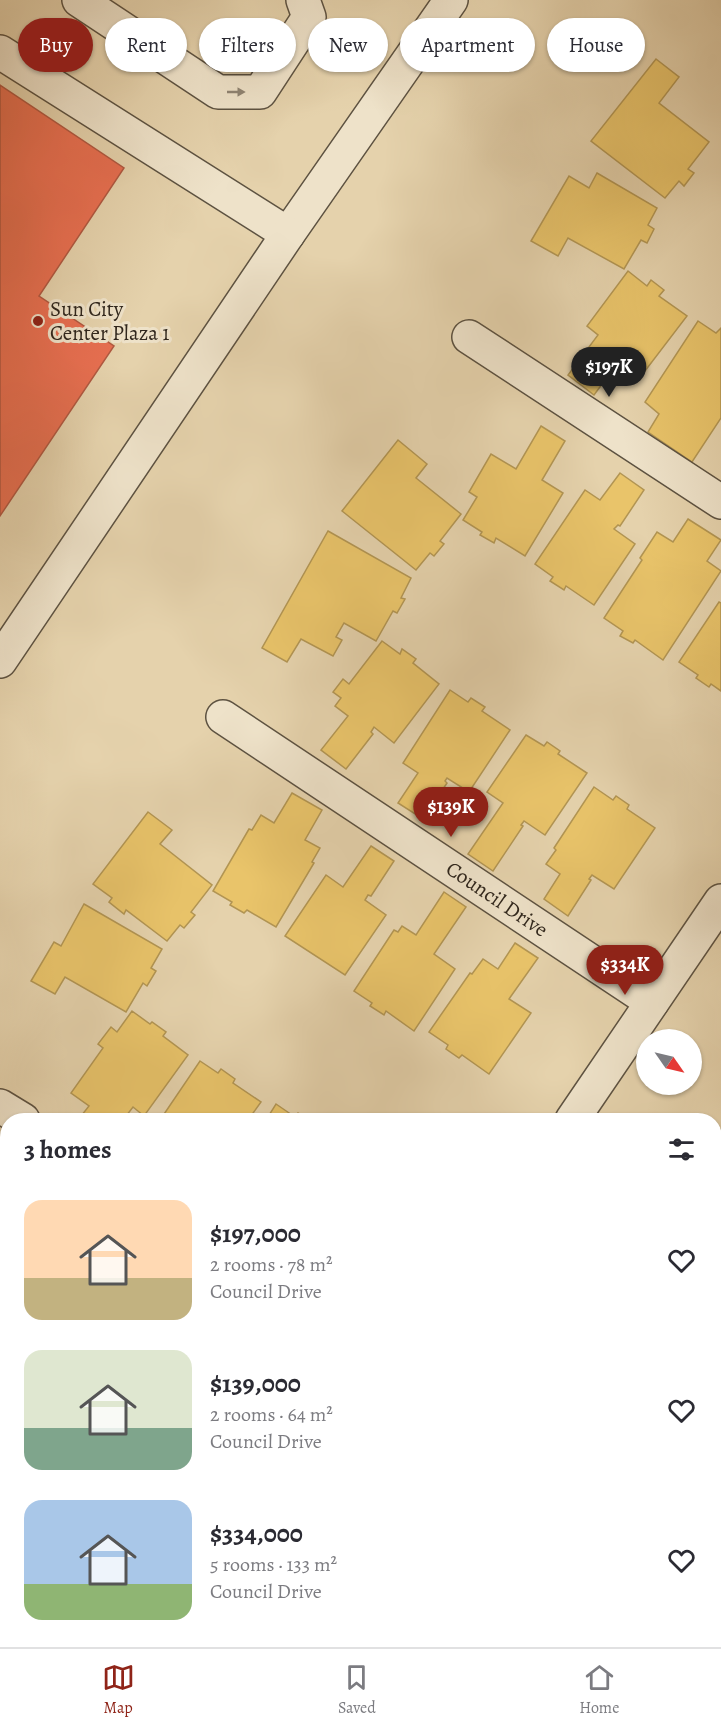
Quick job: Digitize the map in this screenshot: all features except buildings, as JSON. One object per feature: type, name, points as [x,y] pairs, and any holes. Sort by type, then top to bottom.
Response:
[{"type":"street","points":[[79,0],[218,92],[260,92],[309,17],[303,0]]},
{"type":"street","points":[[0,662],[288,234],[451,0]]},
{"type":"street","points":[[0,52],[288,234]]},
{"type":"street","points":[[469,337],[721,502]]},
{"type":"street","name":"Council Drive","points":[[223,717],[652,1002]]},
{"type":"street","points":[[577,1113],[721,901]]},
{"type":"place","name":"Sun City Center Plaza 1","points":[[38,321]]}]
